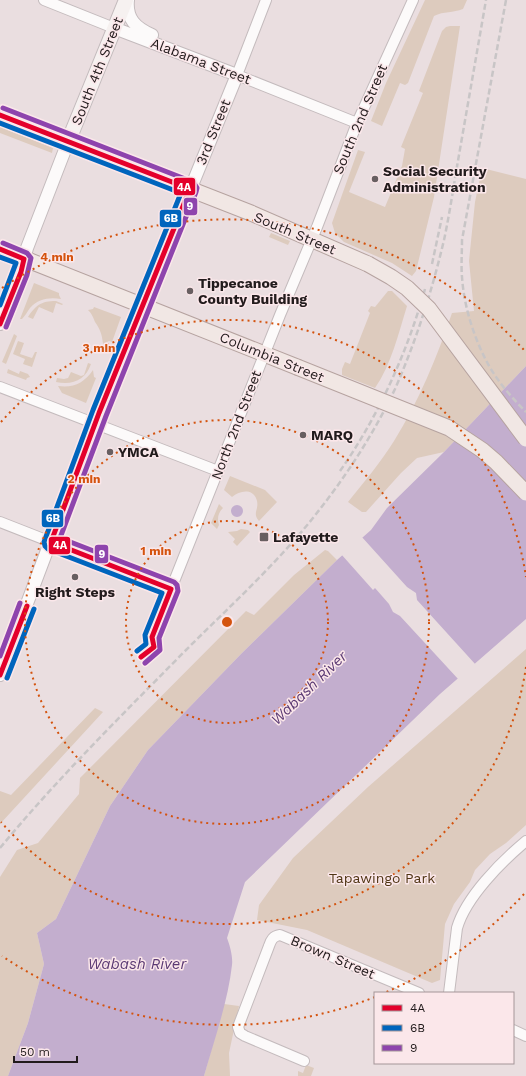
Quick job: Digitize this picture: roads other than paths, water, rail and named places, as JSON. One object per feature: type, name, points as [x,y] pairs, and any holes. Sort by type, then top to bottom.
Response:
[{"type":"main road","name":"South 4th Street","points":[[68,142],[114,28],[127,0]]},
{"type":"main road","name":"South Street","points":[[0,116],[190,189],[311,239],[368,264],[391,277],[407,288],[429,309],[526,439]]},
{"type":"main road","name":"Columbia Street","points":[[0,249],[449,428],[482,450],[496,462],[526,493]]},
{"type":"street","name":"Alabama Street","points":[[44,0],[357,123]]},
{"type":"street","points":[[127,0],[128,11],[138,29],[157,38],[166,48]]},
{"type":"street","points":[[237,75],[266,0]]},
{"type":"street","name":"South 2nd Street","points":[[311,239],[357,123],[413,0]]},
{"type":"street","name":"3rd Street","points":[[0,675],[3,658],[27,606],[95,424],[237,75]]},
{"type":"street","points":[[0,324],[21,272],[27,248],[68,142]]},
{"type":"street","name":"North 2nd Street","points":[[51,542],[171,589],[311,239]]},
{"type":"street","points":[[0,387],[218,471]]},
{"type":"street","points":[[0,522],[51,542]]},
{"type":"street","points":[[449,992],[457,928],[460,919],[466,908],[495,871],[526,841]]},
{"type":"street","name":"Brown Street","points":[[304,1061],[245,1036],[240,1033],[238,1027],[271,940],[276,936],[280,935],[417,992]]},
{"type":"street","points":[[514,1030],[526,1036]]},
{"type":"water","name":"Wabash River","points":[[526,366],[526,619],[440,694],[245,882],[227,938],[232,959],[230,979],[220,1021],[204,1076],[8,1076],[28,1023],[44,964],[37,933],[56,919],[110,806],[148,750],[242,653],[337,560],[371,530],[387,508],[444,452]]},
{"type":"water","points":[[235,505],[239,505],[243,511],[239,517],[235,517],[231,513],[231,509]]},
{"type":"railway","points":[[0,848],[44,797],[90,748],[288,547],[331,495],[370,436],[395,389],[410,353],[429,297],[444,240],[486,0]]},
{"type":"railway","points":[[506,0],[462,240],[462,272],[467,311],[483,354],[492,371],[510,395],[526,412]]},
{"type":"railway","points":[[432,264],[442,217]]},
{"type":"railway","points":[[340,471],[367,429],[390,384],[418,313],[425,289]]},
{"type":"place","name":"Social Security Administration","points":[[375,179]]},
{"type":"place","name":"Tippecanoe County Building","points":[[190,291]]},
{"type":"place","name":"MARQ","points":[[303,435]]},
{"type":"place","name":"YMCA","points":[[110,452]]},
{"type":"place","name":"Lafayette","points":[[264,537]]},
{"type":"place","name":"Right Steps","points":[[75,577]]},
{"type":"park label","name":"Tapawingo Park","points":[[382,878]]}]
